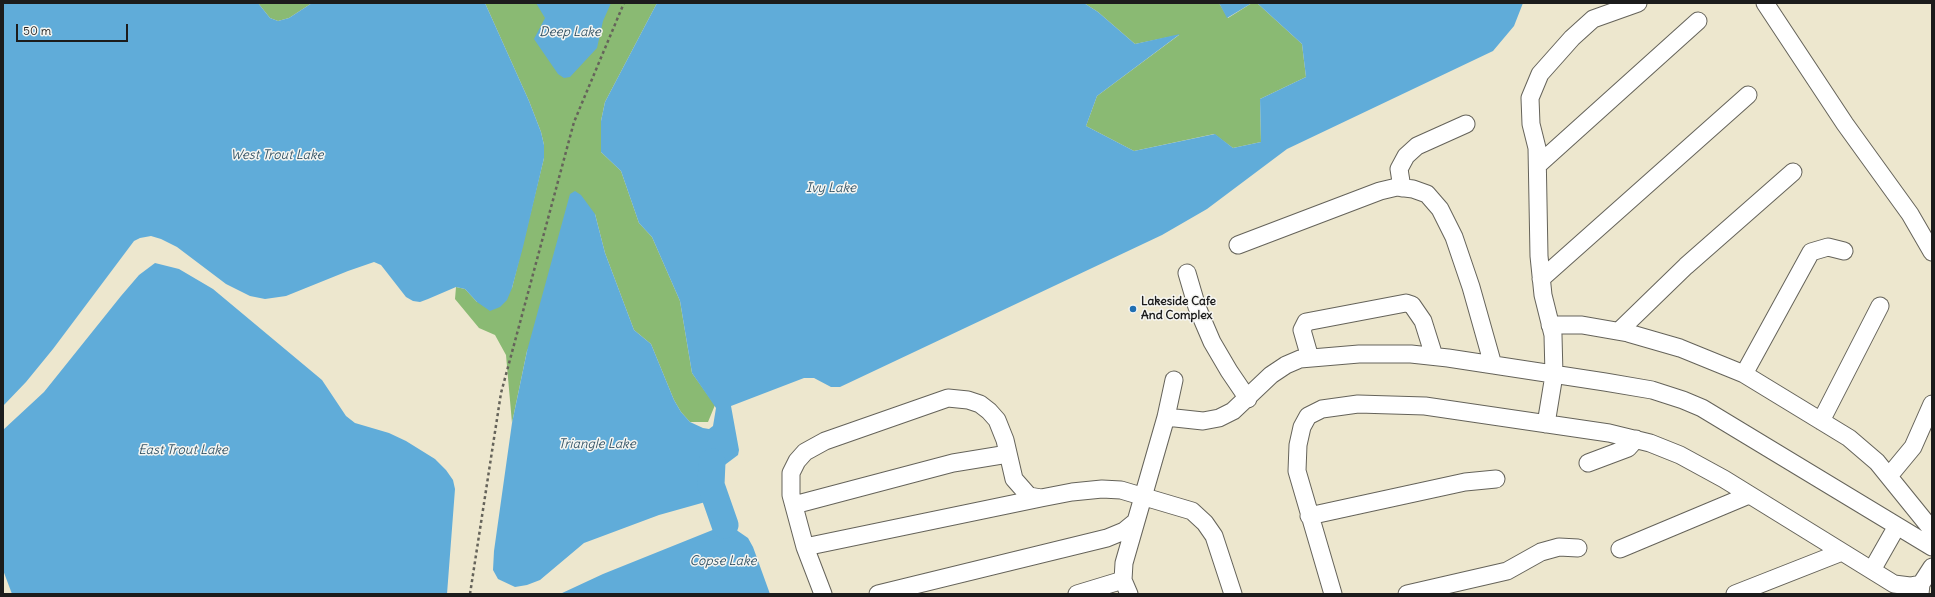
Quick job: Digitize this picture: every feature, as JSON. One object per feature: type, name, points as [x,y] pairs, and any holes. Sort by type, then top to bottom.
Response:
[{"type":"street","points":[[1546,424],[1554,375],[1552,335],[1543,295],[1539,256],[1538,165],[1537,148],[1531,124],[1530,98],[1540,74],[1572,38],[1593,19],[1638,3]]},
{"type":"street","points":[[1765,3],[1845,124],[1910,214],[1932,252]]},
{"type":"street","points":[[1538,165],[1698,21]]},
{"type":"street","points":[[1541,279],[1748,95]]},
{"type":"street","points":[[1402,188],[1399,169],[1406,156],[1417,146],[1466,124]]},
{"type":"street","points":[[1619,331],[1686,266],[1794,172]]},
{"type":"street","points":[[1238,245],[1380,191],[1397,187],[1427,194],[1440,209],[1454,237],[1493,365]]},
{"type":"street","points":[[1744,374],[1811,252],[1828,247],[1844,251]]},
{"type":"street","points":[[1188,273],[1197,307],[1212,342],[1248,399]]},
{"type":"street","points":[[1307,359],[1302,330],[1306,322],[1406,303],[1412,305],[1424,321],[1434,356]]},
{"type":"street","points":[[1820,421],[1880,306]]},
{"type":"street","points":[[1550,325],[1582,324],[1619,331],[1680,348],[1744,374],[1849,438],[1877,462],[1932,530]]},
{"type":"street","points":[[1296,331],[1307,359]]},
{"type":"street","points":[[1166,417],[1203,421],[1219,418],[1233,411],[1248,399],[1271,375],[1286,365],[1307,359],[1359,354],[1411,354],[1434,356],[1652,390],[1702,408],[1932,547]]},
{"type":"street","points":[[1077,594],[1126,587],[1124,563],[1134,522],[1166,417],[1174,380]]},
{"type":"street","points":[[823,594],[805,547],[791,495],[791,473],[796,461],[805,452],[825,441],[948,398],[968,400],[980,404],[997,420],[1014,479],[1030,496],[1041,498]]},
{"type":"street","points":[[1333,594],[1297,471],[1298,445],[1302,427],[1308,416],[1322,409],[1358,404],[1425,406],[1609,433],[1650,442],[1680,455],[1749,495],[1894,584],[1921,589],[1932,567]]},
{"type":"street","points":[[1889,476],[1913,447],[1932,404]]},
{"type":"street","points":[[1588,462],[1628,448],[1636,439]]},
{"type":"street","points":[[794,505],[953,463],[1008,454]]},
{"type":"street","points":[[1309,516],[1465,482],[1496,479]]},
{"type":"street","points":[[805,547],[1072,492],[1102,489],[1120,490],[1192,511],[1205,523],[1214,536],[1233,594]]},
{"type":"street","points":[[1620,549],[1749,495]]},
{"type":"street","points":[[878,594],[1108,538],[1124,531],[1134,522]]},
{"type":"street","points":[[1872,570],[1897,526]]},
{"type":"street","points":[[1407,594],[1507,571],[1541,552],[1553,548],[1578,548]]},
{"type":"street","points":[[1735,594],[1842,552]]},
{"type":"path","points":[[470,594],[501,393],[574,122],[624,3]]},
{"type":"green space","points":[[258,3],[312,3],[289,18],[278,21],[270,18]]},
{"type":"green space","points":[[485,3],[657,3],[605,102],[601,121],[601,152],[621,171],[639,223],[652,237],[680,301],[692,373],[715,405],[708,422],[690,422],[681,412],[674,400],[651,344],[634,330],[605,253],[595,214],[527,351],[512,423],[506,355],[495,335],[479,328],[455,299],[456,287],[465,289],[477,302],[512,288],[544,158],[544,145],[541,132],[529,101]]},
{"type":"green space","points":[[1084,3],[1219,3],[1228,18],[1252,3],[1257,3],[1302,44],[1306,77],[1260,99],[1261,142],[1233,148],[1214,134],[1134,151],[1086,126],[1097,96],[1179,35],[1135,44],[1098,12]]},
{"type":"water","name":"West Trout Lake","points":[[3,3],[258,3],[270,18],[278,21],[289,18],[312,3],[485,3],[529,101],[541,132],[544,145],[544,158],[523,247],[512,288],[507,300],[500,307],[490,311],[477,302],[465,289],[456,287],[420,302],[413,301],[406,297],[381,265],[374,262],[286,296],[265,299],[250,296],[226,284],[177,247],[161,239],[151,236],[140,238],[134,241],[53,349],[26,382],[3,406]]},
{"type":"water","name":"Deep Lake","points":[[536,3],[611,3],[603,21],[597,48],[570,77],[564,78],[558,74],[534,39],[545,18]]},
{"type":"water","name":"Ivy Lake","points":[[657,3],[1084,3],[1098,12],[1135,44],[1180,34],[1097,96],[1086,126],[1134,151],[1215,134],[1233,148],[1261,142],[1260,99],[1306,77],[1302,44],[1257,3],[1523,3],[1514,26],[1493,51],[1287,149],[1207,209],[1162,235],[840,387],[831,387],[814,378],[804,378],[731,406],[739,450],[738,455],[718,470],[717,477],[720,493],[716,499],[659,515],[584,543],[540,580],[527,585],[515,587],[498,579],[493,570],[494,551],[512,423],[527,351],[570,194],[575,191],[581,195],[595,214],[605,253],[634,330],[651,344],[674,400],[681,412],[690,422],[703,428],[709,429],[713,426],[716,408],[692,373],[680,301],[652,237],[639,223],[621,171],[601,152],[601,121],[605,102]]},
{"type":"water","points":[[1219,3],[1252,3],[1227,18]]},
{"type":"water","name":"East Trout Lake","points":[[155,263],[179,269],[213,289],[322,380],[346,416],[355,423],[389,433],[406,441],[435,459],[446,470],[453,480],[455,489],[447,594],[12,594],[3,570],[3,430],[44,392],[139,275]]},
{"type":"water","name":"Copse Lake","points":[[725,525],[732,527],[748,538],[753,547],[770,594],[560,594],[603,574]]},
{"type":"waterway","points":[[712,462],[711,485],[725,525]]},
{"type":"place","name":"Lakeside Cafe And Complex","points":[[1133,309]]},
{"type":"water label","name":"Triangle Lake","points":[[597,444]]}]
